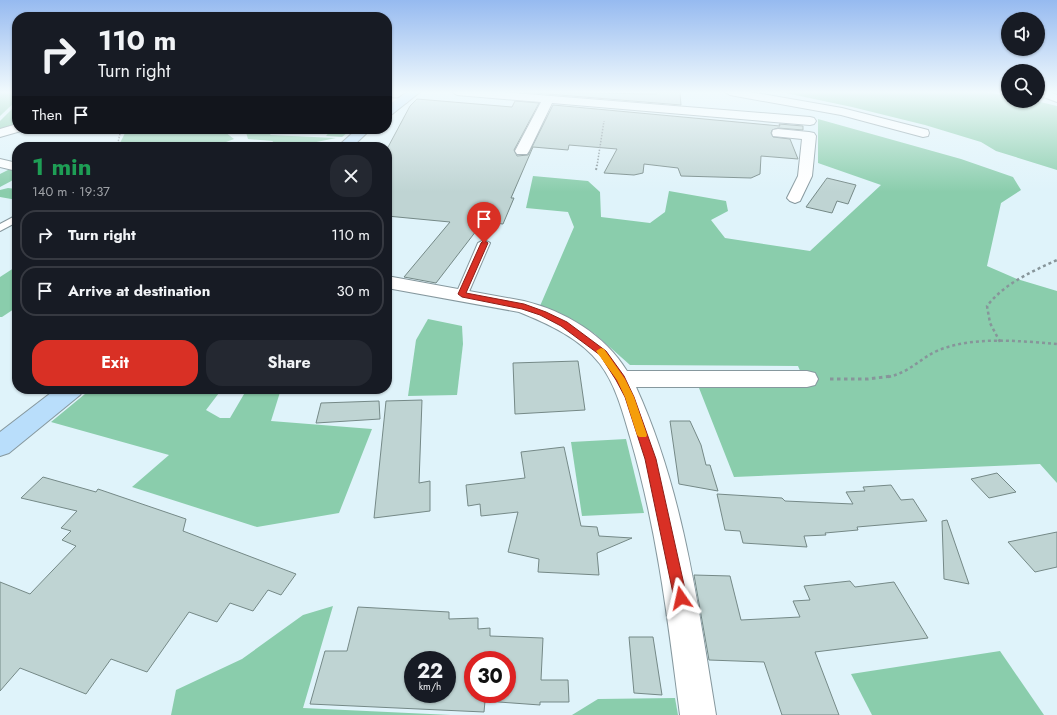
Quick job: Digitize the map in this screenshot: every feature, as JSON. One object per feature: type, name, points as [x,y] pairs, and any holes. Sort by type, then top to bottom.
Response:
[{"type":"main road","points":[[350,142],[359,134]]},
{"type":"main road","points":[[0,446],[66,394]]},
{"type":"street","points":[[522,151],[535,125]]},
{"type":"street","points":[[765,125],[766,131],[809,136],[805,176],[795,198]]},
{"type":"street","points":[[894,125],[923,133]]},
{"type":"street","points":[[0,133],[12,129]]},
{"type":"street","points":[[0,164],[12,166]]},
{"type":"street","points":[[392,283],[462,294],[524,307],[564,324],[603,353],[621,379],[629,397],[650,459],[679,590],[698,715]]},
{"type":"street","points":[[621,379],[807,379]]},
{"type":"lane","points":[[0,228],[12,221]]},
{"type":"lane","points":[[462,294],[484,243]]},
{"type":"path","points":[[596,170],[603,125]]},
{"type":"path","points":[[1000,342],[990,323],[987,306],[993,297],[1017,279],[1057,260]]},
{"type":"path","points":[[807,379],[878,378],[891,376],[904,372],[938,350],[961,344],[1037,342],[1057,344]]},
{"type":"green space","points":[[0,125],[12,125],[12,126],[0,130]]},
{"type":"green space","points":[[818,125],[841,125],[961,159],[1013,177],[1021,190],[1001,203],[987,266],[1017,279],[1057,291],[1057,483],[1040,464],[734,477],[699,388],[807,387],[798,366],[630,365],[595,334],[570,318],[540,306],[574,227],[568,212],[526,208],[533,176],[588,181],[600,192],[601,217],[650,223],[665,212],[669,191],[726,201],[728,211],[711,220],[725,238],[810,251],[881,185],[818,163]]},
{"type":"green space","points":[[926,125],[1057,125],[1057,170],[996,151],[981,142]]},
{"type":"green space","points":[[124,134],[228,134],[234,139],[226,142],[120,142]]},
{"type":"green space","points":[[246,134],[336,138],[316,142],[272,142],[248,139]]},
{"type":"green space","points":[[328,134],[346,134],[342,137],[326,136]]},
{"type":"green space","points":[[12,169],[12,181],[0,187],[0,174]]},
{"type":"green space","points":[[12,188],[12,199],[0,197],[0,190]]},
{"type":"green space","points":[[12,269],[12,310],[2,317],[0,317],[0,277]]},
{"type":"green space","points":[[428,319],[462,326],[463,344],[457,395],[408,396],[416,340]]},
{"type":"green space","points":[[85,394],[218,394],[206,410],[220,418],[230,418],[244,394],[279,394],[271,421],[372,429],[339,513],[257,527],[132,487],[169,455],[51,422]]},
{"type":"green space","points":[[626,439],[644,513],[582,516],[571,442]]},
{"type":"green space","points":[[333,606],[303,708],[451,715],[171,715],[176,690],[242,659],[303,615]]},
{"type":"green space","points":[[1000,651],[1044,715],[872,715],[851,674]]},
{"type":"green space","points":[[675,698],[678,715],[572,715],[598,699]]},
{"type":"building","points":[[400,125],[527,125],[514,150],[517,156],[528,155],[543,125],[803,126],[803,130],[778,128],[772,130],[771,133],[773,137],[790,139],[798,159],[761,156],[760,174],[751,178],[681,176],[678,168],[644,164],[643,173],[634,175],[604,173],[617,149],[569,145],[568,150],[533,147],[511,198],[514,198],[503,224],[483,222],[436,283],[404,277],[450,222],[392,216],[392,142],[391,142]]},
{"type":"building","points":[[827,178],[856,185],[848,204],[837,201],[832,213],[806,207]]},
{"type":"building","points":[[578,361],[585,410],[515,414],[513,363]]},
{"type":"building","points":[[422,400],[419,483],[430,481],[430,511],[374,518],[386,401]]},
{"type":"building","points":[[379,401],[380,419],[316,423],[321,403]]},
{"type":"building","points":[[670,421],[690,421],[701,445],[706,465],[710,465],[718,491],[679,484]]},
{"type":"building","points":[[564,447],[581,526],[597,527],[599,536],[632,538],[597,553],[599,575],[538,572],[539,559],[508,552],[518,512],[481,516],[480,504],[468,506],[466,485],[525,478],[521,452]]},
{"type":"building","points":[[997,473],[1016,492],[989,498],[971,479]]},
{"type":"building","points":[[43,477],[96,492],[98,489],[186,519],[183,531],[296,574],[281,595],[268,590],[253,611],[230,603],[217,622],[189,612],[147,672],[111,659],[86,694],[20,668],[0,691],[0,582],[30,594],[76,546],[62,540],[71,531],[61,528],[77,511],[21,498]]},
{"type":"building","points":[[891,485],[901,500],[913,499],[927,521],[857,527],[858,530],[825,533],[826,535],[804,536],[807,547],[743,543],[740,531],[725,530],[717,494],[782,498],[785,501],[853,504],[846,492],[865,491],[863,487]]},
{"type":"building","points":[[947,520],[969,584],[944,579],[942,521]]},
{"type":"building","points":[[1057,532],[1057,567],[1035,572],[1008,542]]},
{"type":"building","points":[[694,575],[730,576],[741,620],[800,617],[793,601],[810,600],[804,586],[850,581],[855,587],[894,582],[928,638],[815,652],[839,715],[782,715],[764,662],[709,660]]},
{"type":"building","points":[[358,607],[449,612],[449,619],[478,618],[478,629],[490,628],[490,636],[543,638],[541,680],[568,680],[569,702],[540,702],[540,705],[512,703],[516,703],[516,651],[464,651],[464,703],[485,703],[484,712],[310,704],[325,651],[347,651]]},
{"type":"building","points":[[629,637],[653,637],[662,695],[634,693]]},
{"type":"slow traffic","points":[[601,351],[621,379],[642,435]]},
{"type":"route","points":[[484,243],[462,294],[524,307],[564,324],[603,353],[621,379],[629,397],[650,459],[681,598]]}]
